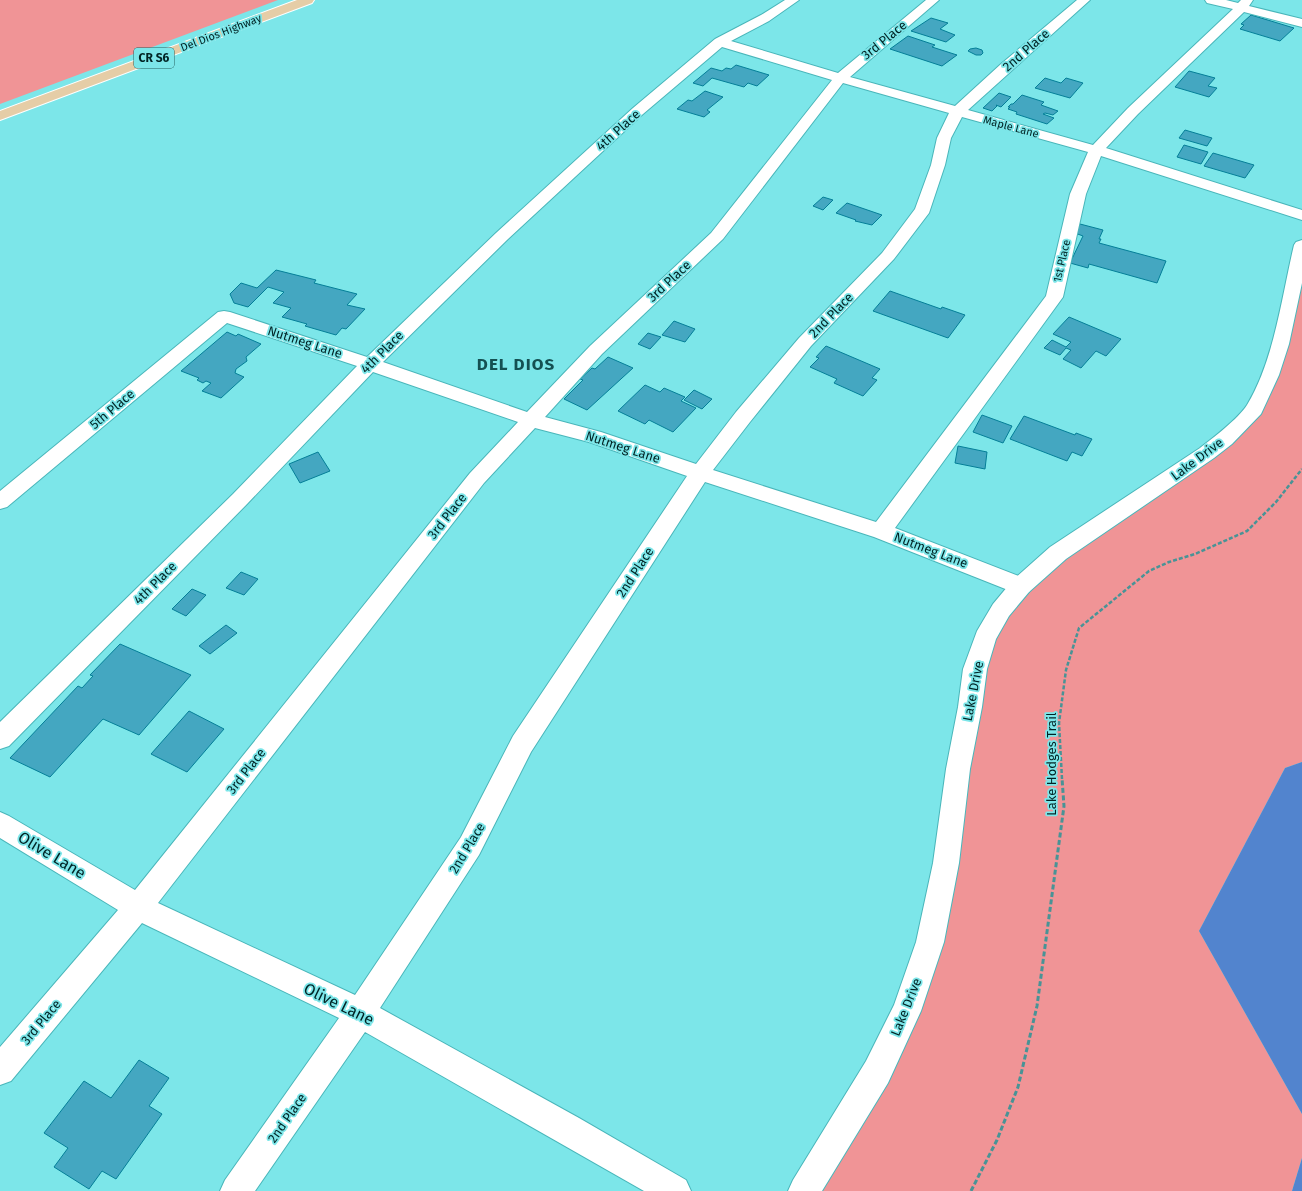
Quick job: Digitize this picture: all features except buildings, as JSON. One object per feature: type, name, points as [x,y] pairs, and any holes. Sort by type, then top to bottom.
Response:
[{"type":"main road","name":"Del Dios Highway","points":[[0,116],[308,0]]},
{"type":"street","name":"4th Place","points":[[0,738],[240,499],[370,364],[502,236],[638,111],[720,42],[765,18],[793,0]]},
{"type":"street","name":"3rd Place","points":[[0,1070],[138,907],[477,478],[596,350],[717,236],[840,78],[934,0]]},
{"type":"street","name":"2nd Place","points":[[236,1191],[360,1013],[470,846],[522,744],[700,473],[743,417],[805,342],[888,256],[922,210],[938,165],[944,138],[957,112],[1006,67],[1084,0]]},
{"type":"street","points":[[1211,0],[1244,4],[1302,23]]},
{"type":"street","name":"1st Place","points":[[881,531],[1054,297],[1078,194],[1096,150],[1133,111],[1244,4]]},
{"type":"street","name":"Maple Lane","points":[[720,42],[957,112],[1096,150],[1302,215]]},
{"type":"street","name":"Lake Drive","points":[[804,1191],[877,1072],[907,1011],[930,942],[946,863],[958,769],[970,707],[975,669],[989,632],[1001,610],[1021,586],[1058,553],[1207,454],[1225,439],[1254,409],[1270,375],[1280,344],[1302,245]]},
{"type":"street","name":"Nutmeg Lane","points":[[224,316],[370,364],[531,420],[594,437],[700,473],[881,531],[1021,586]]},
{"type":"street","name":"5th Place","points":[[0,502],[224,316]]},
{"type":"street","name":"Olive Lane","points":[[0,824],[138,907],[360,1013],[568,1129],[675,1191]]},
{"type":"path","name":"Lake Hodges Trail","points":[[971,1191],[997,1140],[1018,1086],[1037,1006],[1064,806],[1059,723],[1066,670],[1079,628],[1149,571],[1169,562],[1195,554],[1247,531],[1276,502],[1302,469]]},
{"type":"shaded area","points":[[0,0],[278,0],[0,104]]},
{"type":"shaded area","points":[[1302,245],[1302,762],[1285,768],[1199,931],[1302,1114],[1302,1158],[1292,1191],[804,1191],[907,1011],[958,769],[1001,610],[1254,409]]},
{"type":"water","points":[[1302,762],[1302,1114],[1199,931],[1285,768]]},
{"type":"water","points":[[1302,1158],[1302,1191],[1292,1191]]},
{"type":"district","name":"DEL DIOS","points":[[516,364]]}]
